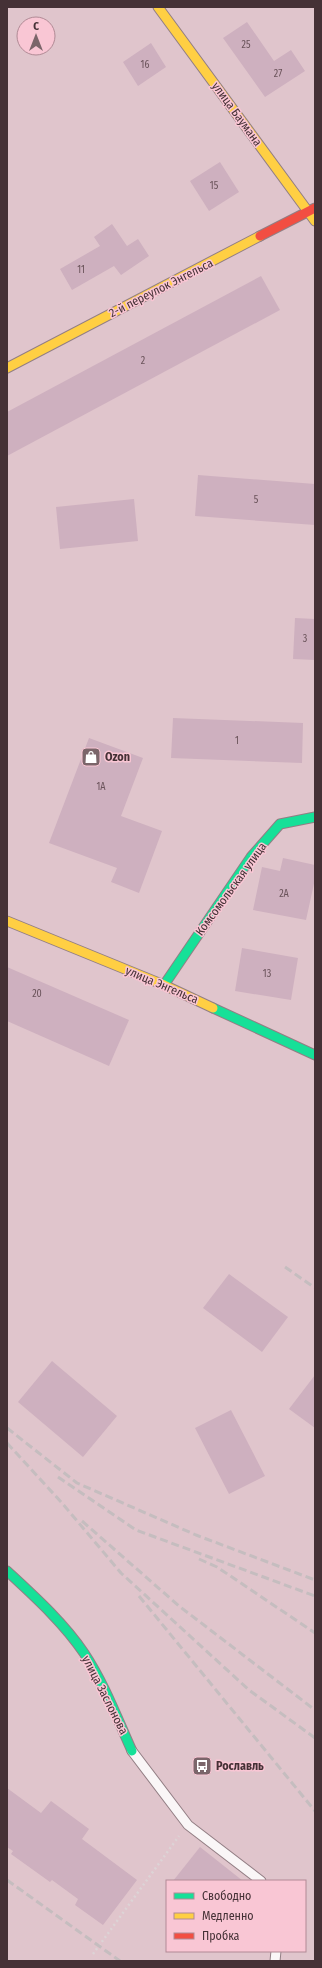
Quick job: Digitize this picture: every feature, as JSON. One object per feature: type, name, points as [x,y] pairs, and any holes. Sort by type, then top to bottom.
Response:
[{"type":"street","name":"улица Баумана","points":[[158,7],[312,210],[315,221]]},
{"type":"street","name":"2-й переулок Энгельса","points":[[7,368],[312,210]]},
{"type":"street","name":"Комсомольская улица","points":[[164,985],[252,857],[280,824],[315,817]]},
{"type":"street","name":"улица Энгельса","points":[[7,921],[164,985],[315,1055]]},
{"type":"street","name":"улица Заслонова","points":[[7,1571],[41,1602],[68,1632],[84,1653],[99,1679],[132,1751]]},
{"type":"lane","points":[[132,1751],[188,1825],[260,1880]]},
{"type":"path","points":[[93,1954],[188,1825]]},
{"type":"building","points":[[247,22],[274,61],[291,50],[305,71],[265,97],[223,38]]},
{"type":"building","points":[[151,43],[166,67],[138,86],[123,62]]},
{"type":"building","points":[[220,162],[239,192],[209,211],[190,181]]},
{"type":"building","points":[[112,224],[127,246],[138,239],[149,256],[121,275],[114,266],[72,290],[60,269],[100,246],[94,237]]},
{"type":"building","points":[[261,276],[280,310],[7,456],[7,412]]},
{"type":"building","points":[[198,475],[315,484],[315,525],[195,516]]},
{"type":"building","points":[[134,499],[138,541],[60,549],[56,507]]},
{"type":"building","points":[[295,618],[315,619],[315,660],[293,659]]},
{"type":"building","points":[[173,718],[303,723],[302,763],[171,758]]},
{"type":"building","points":[[89,738],[143,758],[121,816],[162,831],[139,893],[111,882],[117,868],[49,843]]},
{"type":"building","points":[[283,858],[315,865],[315,879],[306,920],[253,910],[262,867],[280,871]]},
{"type":"building","points":[[242,948],[298,958],[291,1000],[235,991]]},
{"type":"building","points":[[7,967],[129,1020],[109,1066],[7,1021]]},
{"type":"building","points":[[229,1274],[288,1317],[262,1352],[203,1308]]},
{"type":"building","points":[[52,1361],[117,1416],[83,1457],[18,1402]]},
{"type":"building","points":[[315,1375],[315,1428],[289,1409]]},
{"type":"building","points":[[231,1410],[265,1476],[229,1494],[195,1428]]},
{"type":"building","points":[[7,1788],[41,1813],[51,1801],[89,1829],[82,1839],[137,1880],[103,1925],[75,1905],[78,1899],[52,1880],[50,1882],[11,1854],[13,1851],[7,1847]]},
{"type":"building","points":[[200,1847],[242,1880],[174,1880]]},
{"type":"railway","points":[[285,1267],[315,1288]]},
{"type":"railway","points":[[7,1428],[77,1483],[196,1535],[315,1580]]},
{"type":"railway","points":[[7,1443],[62,1503],[121,1573],[249,1690],[315,1738]]},
{"type":"railway","points":[[58,1477],[136,1530],[315,1596]]},
{"type":"railway","points":[[82,1521],[179,1606],[315,1710]]},
{"type":"railway","points":[[199,1559],[217,1567],[315,1633]]},
{"type":"railway","points":[[139,1596],[315,1811]]},
{"type":"railway","points":[[7,1880],[120,1961]]},
{"type":"traffic: fast","points":[[164,985],[251,857],[280,824],[315,817]]},
{"type":"traffic: fast","points":[[213,1008],[315,1055]]},
{"type":"traffic: fast","points":[[7,1571],[58,1620],[84,1653],[104,1688],[132,1751]]},
{"type":"traffic: slow","points":[[158,7],[315,221]]},
{"type":"traffic: slow","points":[[7,368],[260,236]]},
{"type":"traffic: slow","points":[[7,921],[164,985],[213,1008]]},
{"type":"traffic: jam","points":[[260,236],[315,208]]},
{"type":"place","name":"Ozon","points":[[91,757]]},
{"type":"place","name":"Рославль","points":[[202,1766]]}]
